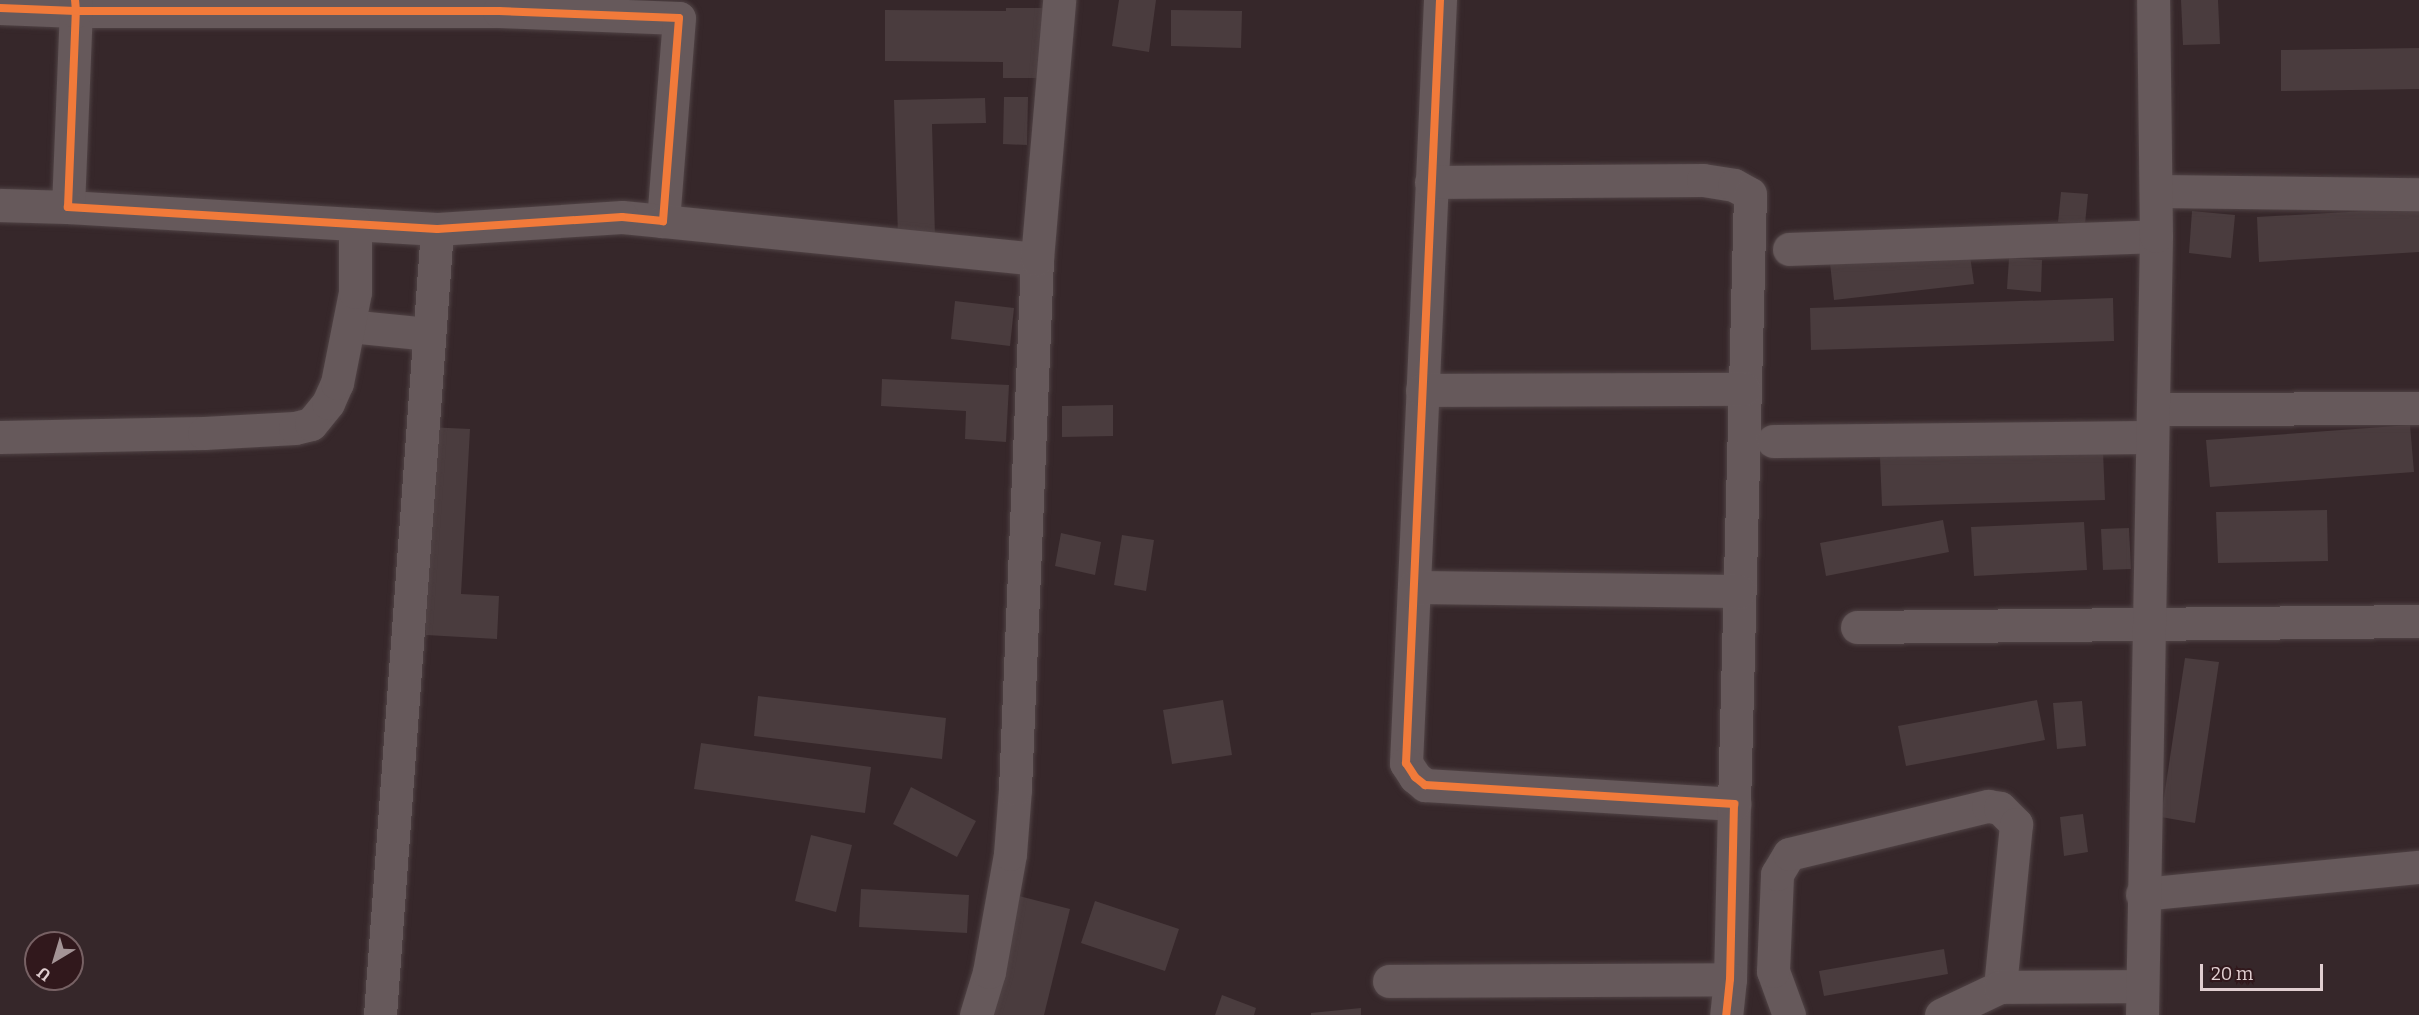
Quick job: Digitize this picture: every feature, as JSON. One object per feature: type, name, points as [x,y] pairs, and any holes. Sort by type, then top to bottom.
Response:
[{"type":"street","points":[[976,1015],[989,972],[1011,843],[1037,259],[1059,0]]},
{"type":"street","points":[[1440,0],[1406,763],[1415,777],[1425,786],[1734,804]]},
{"type":"street","points":[[1941,1015],[2000,987],[2142,1001],[2142,894],[2156,236],[2153,0]]},
{"type":"street","points":[[0,8],[76,5],[499,11],[679,18],[663,221]]},
{"type":"street","points":[[68,207],[76,5]]},
{"type":"street","points":[[1431,182],[1703,180],[1734,185],[1750,194],[1730,979],[1726,1015]]},
{"type":"street","points":[[2156,191],[2419,194]]},
{"type":"street","points":[[0,205],[422,228],[622,217],[1037,259]]},
{"type":"street","points":[[0,437],[204,433],[306,425],[317,420],[364,328],[355,292],[364,226]]},
{"type":"street","points":[[380,1015],[429,334],[422,228]]},
{"type":"street","points":[[1789,249],[2156,236]]},
{"type":"street","points":[[364,328],[429,334]]},
{"type":"street","points":[[1422,390],[1744,389]]},
{"type":"street","points":[[1773,441],[2419,408]]},
{"type":"street","points":[[1414,587],[1739,591]]},
{"type":"street","points":[[1857,627],[2419,621]]},
{"type":"street","points":[[1789,1015],[1773,971],[1777,874],[1789,854],[1988,806],[2000,808],[2016,824],[2000,987]]},
{"type":"street","points":[[2142,894],[2419,867]]},
{"type":"street","points":[[1389,981],[1730,979]]},
{"type":"building","points":[[1119,0],[1156,0],[1149,52],[1112,46]]},
{"type":"building","points":[[2181,0],[2218,0],[2220,44],[2183,45]]},
{"type":"building","points":[[1006,8],[1049,8],[1046,78],[1003,78],[1003,62],[885,61],[885,10],[1006,11]]},
{"type":"building","points":[[1171,10],[1242,11],[1241,48],[1171,46]]},
{"type":"building","points":[[2419,48],[2419,89],[2281,91],[2281,50]]},
{"type":"building","points":[[1004,97],[1028,97],[1027,145],[1003,144]]},
{"type":"building","points":[[985,98],[986,123],[932,124],[935,237],[898,238],[894,100]]},
{"type":"building","points":[[2061,192],[2088,194],[2085,224],[2058,222]]},
{"type":"building","points":[[2419,208],[2419,252],[2259,262],[2257,217]]},
{"type":"building","points":[[2192,211],[2235,215],[2231,258],[2189,253]]},
{"type":"building","points":[[1969,248],[1974,284],[1834,300],[1830,263]]},
{"type":"building","points":[[2009,258],[2042,260],[2041,292],[2007,289]]},
{"type":"building","points":[[2113,298],[2114,341],[1811,350],[1810,308]]},
{"type":"building","points":[[955,301],[1014,308],[1010,346],[951,339]]},
{"type":"building","points":[[882,379],[1009,385],[1006,442],[965,439],[966,411],[881,406]]},
{"type":"building","points":[[1113,405],[1113,436],[1062,437],[1062,406]]},
{"type":"building","points":[[2410,425],[2414,472],[2210,487],[2206,440]]},
{"type":"building","points":[[427,427],[470,429],[461,594],[499,596],[497,639],[426,635],[426,630],[416,630]]},
{"type":"building","points":[[2103,451],[2105,500],[1882,506],[1880,457]]},
{"type":"building","points":[[2327,510],[2328,561],[2218,563],[2216,512]]},
{"type":"building","points":[[1943,520],[1949,552],[1826,576],[1820,543]]},
{"type":"building","points":[[2084,522],[2087,570],[1974,576],[1971,527]]},
{"type":"building","points":[[2129,528],[2131,569],[2103,570],[2101,529]]},
{"type":"building","points":[[1061,533],[1101,542],[1095,575],[1055,566]]},
{"type":"building","points":[[1122,535],[1154,540],[1146,591],[1114,585]]},
{"type":"building","points":[[2185,658],[2219,662],[2195,823],[2161,817]]},
{"type":"building","points":[[758,696],[946,718],[942,759],[754,736]]},
{"type":"building","points":[[1223,700],[1232,755],[1172,764],[1163,710]]},
{"type":"building","points":[[2037,700],[2045,740],[1906,766],[1898,726]]},
{"type":"building","points":[[2082,701],[2086,746],[2057,749],[2053,703]]},
{"type":"building","points":[[701,743],[871,767],[865,813],[694,789]]},
{"type":"building","points":[[911,787],[976,821],[957,857],[893,824]]},
{"type":"building","points":[[2083,814],[2088,852],[2064,856],[2060,817]]},
{"type":"building","points":[[811,835],[852,845],[836,912],[795,901]]},
{"type":"building","points":[[861,889],[969,895],[967,933],[859,927]]},
{"type":"building","points":[[1015,895],[1070,909],[1044,1015],[985,1015]]},
{"type":"building","points":[[1095,901],[1179,929],[1165,971],[1081,943]]},
{"type":"building","points":[[1944,949],[1948,974],[1824,996],[1819,971]]},
{"type":"building","points":[[1222,995],[1256,1008],[1254,1015],[1215,1015]]},
{"type":"building","points":[[1361,1008],[1361,1015],[1311,1015],[1311,1013]]},
{"type":"cycle path","points":[[0,8],[76,11],[499,11],[679,18],[663,221],[622,217],[437,229],[68,207],[76,11],[75,0]]},
{"type":"cycle path","points":[[1440,0],[1406,763],[1415,777],[1425,785],[1734,804],[1730,979],[1726,1015]]}]
